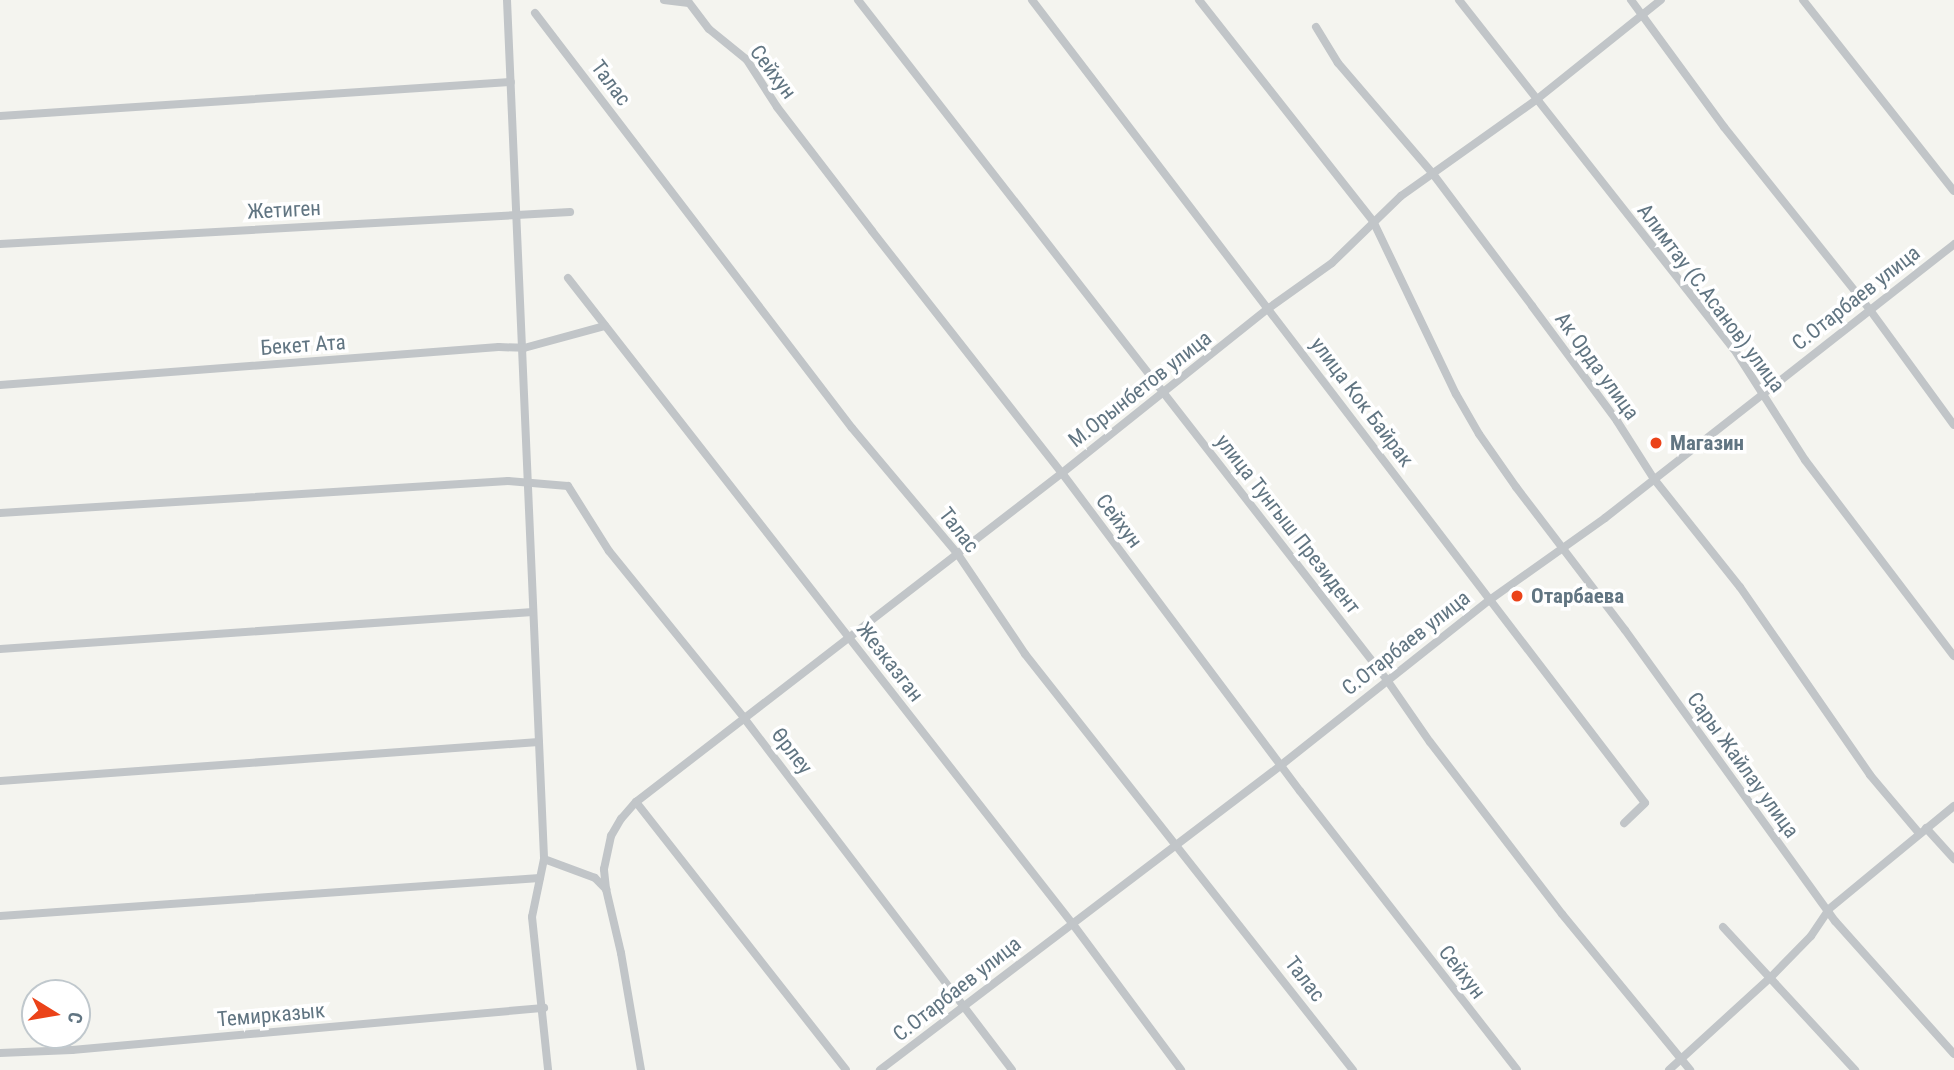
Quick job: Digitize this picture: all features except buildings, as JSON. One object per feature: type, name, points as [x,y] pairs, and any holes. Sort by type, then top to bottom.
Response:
[{"type":"street","points":[[507,0],[544,859],[532,917],[544,1008],[548,1070]]},
{"type":"street","points":[[664,0],[688,2]]},
{"type":"street","name":"улица Тунгыш Президент","points":[[858,0],[1164,392],[1311,586],[1387,680],[1430,742],[1554,903],[1690,1070]]},
{"type":"street","name":"улица Кок Байрак","points":[[1031,0],[1645,803],[1624,823]]},
{"type":"street","name":"Сары Жайлау улица","points":[[1199,0],[1373,222],[1456,394],[1479,434],[1516,487],[1625,630],[1706,746],[1829,909],[1835,921],[1954,1054]]},
{"type":"street","name":"Алимтау (С.Асанов) улица","points":[[1459,0],[1734,349],[1805,460],[1954,656]]},
{"type":"street","points":[[1631,0],[1724,127],[1870,310],[1954,425]]},
{"type":"street","name":"М.Орынбетов улица","points":[[641,1070],[604,869],[611,836],[636,802],[1062,473],[1269,308],[1332,263],[1373,222],[1433,174],[1536,100],[1661,0]]},
{"type":"street","points":[[1803,0],[1954,191]]},
{"type":"street","name":"Сейхун","points":[[688,2],[709,29],[747,60],[777,107],[1062,473],[1280,765],[1517,1070]]},
{"type":"street","name":"Талас","points":[[535,13],[852,428],[957,553],[1025,654],[1177,843],[1353,1070]]},
{"type":"street","name":"Ак Орда улица","points":[[1316,27],[1338,63],[1433,174],[1609,411],[1654,479],[1741,587],[1870,775],[1922,831],[1954,859]]},
{"type":"street","points":[[0,116],[512,82]]},
{"type":"street","name":"Жетиген","points":[[0,244],[570,212]]},
{"type":"street","name":"С.Отарбаев улица","points":[[880,1070],[1280,765],[1491,599],[1560,547],[1605,518],[1954,244]]},
{"type":"street","name":"Жезказган","points":[[568,278],[1072,923],[1181,1070]]},
{"type":"street","name":"Бекет Ата","points":[[0,385],[499,347],[524,348],[605,326]]},
{"type":"street","points":[[0,513],[508,481],[529,484]]},
{"type":"street","name":"Өрлеу","points":[[529,484],[568,486],[575,492],[609,551],[744,718],[1012,1070]]},
{"type":"street","points":[[0,649],[533,612]]},
{"type":"street","points":[[0,781],[539,742]]},
{"type":"street","points":[[636,802],[846,1070]]},
{"type":"street","points":[[1669,1070],[1683,1061],[1771,977],[1811,936],[1829,909],[1954,806]]},
{"type":"street","points":[[544,859],[595,878],[606,889]]},
{"type":"street","points":[[0,916],[540,878]]},
{"type":"street","points":[[1723,927],[1855,1070]]},
{"type":"street","name":"Темирказык","points":[[0,1053],[98,1048],[544,1008]]},
{"type":"place","name":"Магазин","points":[[1656,443]]},
{"type":"place","name":"Отарбаева","points":[[1517,596]]}]
